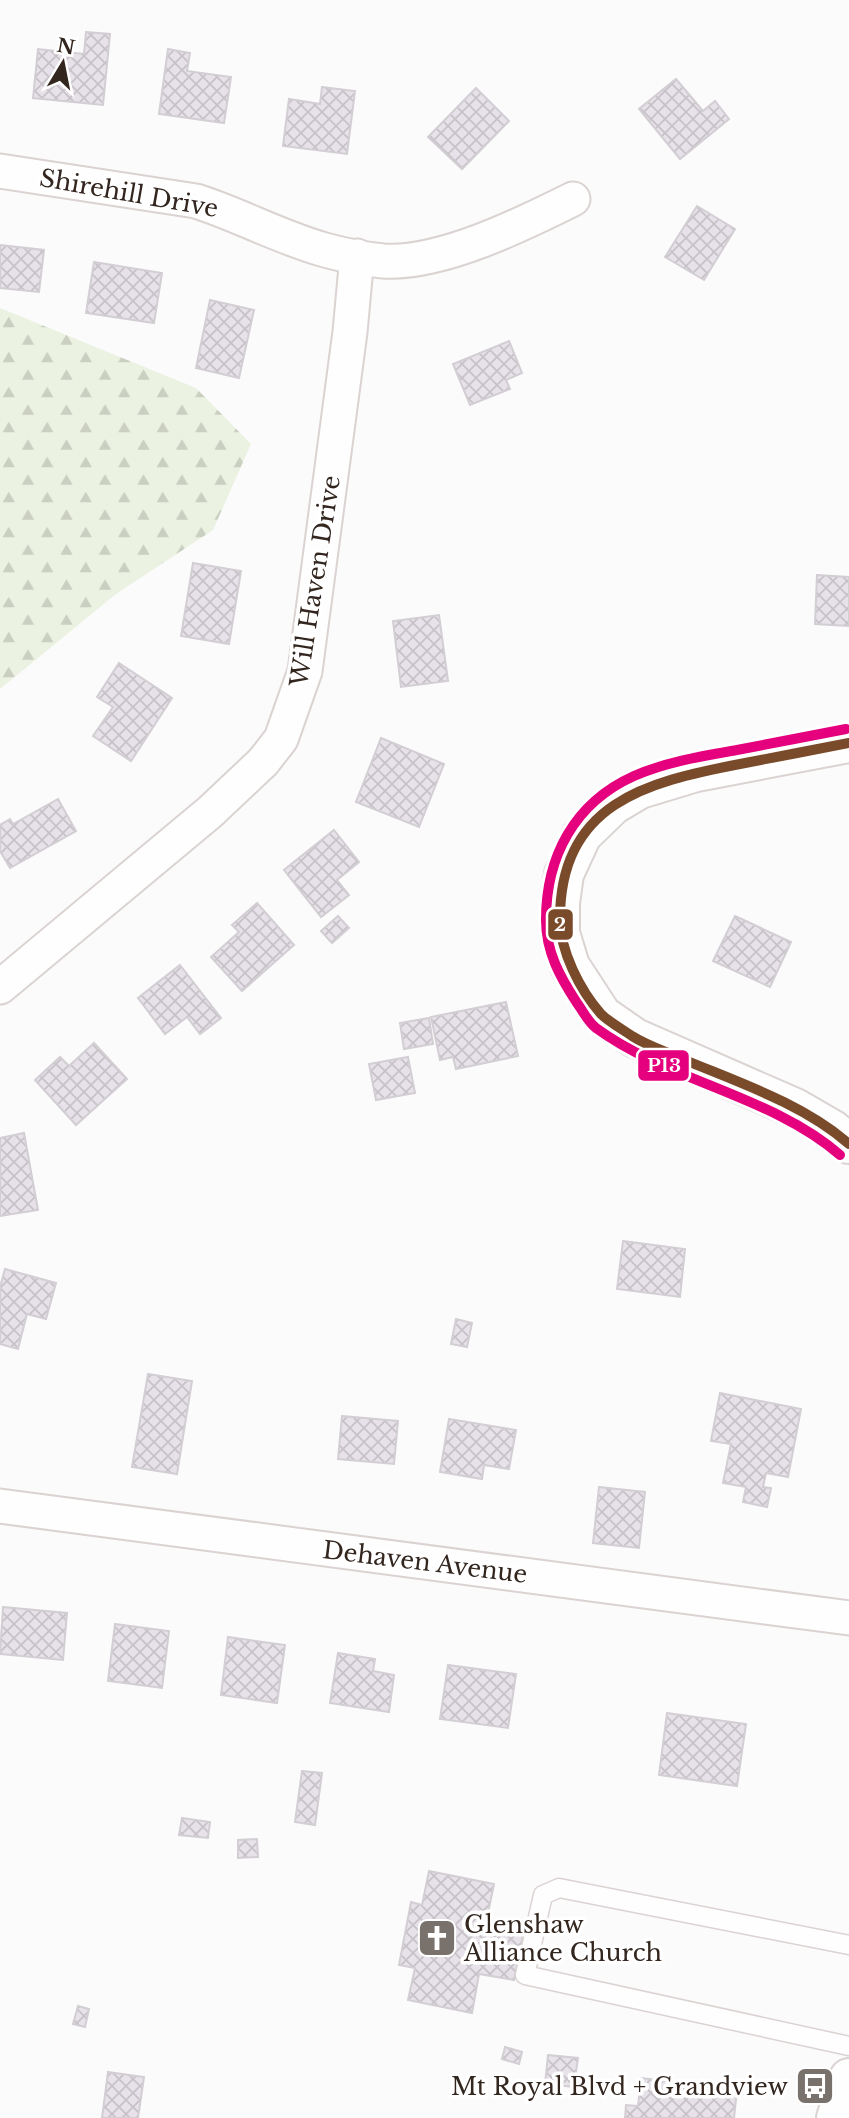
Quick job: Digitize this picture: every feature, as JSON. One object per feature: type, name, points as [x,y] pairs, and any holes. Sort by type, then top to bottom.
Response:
[{"type":"main road","points":[[849,743],[696,772],[640,789],[613,805],[582,835],[564,874],[560,903],[560,933],[570,966],[602,1015],[635,1038],[795,1108],[833,1130],[849,1144]]},
{"type":"main road","points":[[836,2118],[849,2078]]},
{"type":"street","name":"Shirehill Drive","points":[[0,171],[196,201],[325,250],[384,261],[408,259],[453,249],[502,233],[573,199]]},
{"type":"street","name":"Will Haven Drive","points":[[0,987],[210,813],[263,762],[281,739],[305,671],[350,331],[357,257]]},
{"type":"street","name":"Dehaven Avenue","points":[[0,1506],[849,1618]]},
{"type":"lane","points":[[849,1945],[559,1888],[543,1895],[525,1975],[849,2046]]},
{"type":"green space","points":[[0,308],[196,388],[251,444],[213,530],[116,594],[0,689]]},
{"type":"building","points":[[86,32],[110,34],[103,105],[33,98],[38,49],[84,54]]},
{"type":"building","points":[[168,49],[190,53],[187,71],[231,77],[224,123],[159,114]]},
{"type":"building","points":[[676,79],[703,111],[715,101],[729,119],[680,159],[639,109]]},
{"type":"building","points":[[322,87],[355,91],[347,154],[283,146],[289,99],[320,104]]},
{"type":"building","points":[[476,88],[509,121],[462,169],[428,137]]},
{"type":"building","points":[[697,206],[735,229],[704,280],[665,257]]},
{"type":"building","points":[[0,245],[44,250],[39,292],[0,288]]},
{"type":"building","points":[[94,262],[162,273],[154,323],[86,313]]},
{"type":"building","points":[[210,300],[254,310],[239,378],[196,368]]},
{"type":"building","points":[[509,341],[522,373],[506,380],[510,389],[470,405],[453,364]]},
{"type":"building","points":[[193,563],[241,571],[229,644],[181,636]]},
{"type":"building","points":[[817,575],[849,577],[849,626],[815,624]]},
{"type":"building","points":[[439,615],[448,681],[401,687],[393,621]]},
{"type":"building","points":[[119,663],[172,698],[131,761],[93,736],[113,707],[97,697]]},
{"type":"building","points":[[381,738],[444,764],[419,827],[356,802]]},
{"type":"building","points":[[58,799],[76,831],[10,868],[0,851],[0,825],[10,819],[13,824]]},
{"type":"building","points":[[334,830],[359,862],[337,880],[349,895],[321,917],[284,870]]},
{"type":"building","points":[[257,903],[294,945],[242,991],[211,957],[239,932],[232,925]]},
{"type":"building","points":[[338,916],[349,928],[332,943],[321,931]]},
{"type":"building","points":[[735,916],[791,942],[770,987],[713,961]]},
{"type":"building","points":[[180,965],[221,1018],[200,1034],[187,1017],[165,1034],[138,998]]},
{"type":"building","points":[[506,1002],[518,1056],[456,1069],[453,1057],[440,1060],[431,1017]]},
{"type":"building","points":[[429,1018],[433,1044],[404,1049],[400,1023]]},
{"type":"building","points":[[94,1043],[127,1079],[76,1125],[35,1080],[60,1057],[69,1066]]},
{"type":"building","points":[[408,1057],[415,1093],[376,1100],[369,1064]]},
{"type":"building","points":[[24,1133],[38,1210],[0,1216],[0,1138]]},
{"type":"building","points":[[623,1241],[685,1249],[680,1297],[617,1289]]},
{"type":"building","points":[[5,1269],[56,1283],[46,1319],[27,1314],[18,1349],[0,1344],[0,1287]]},
{"type":"building","points":[[456,1319],[472,1323],[467,1347],[451,1344]]},
{"type":"building","points":[[148,1374],[192,1381],[177,1474],[132,1467]]},
{"type":"building","points":[[720,1393],[801,1409],[788,1477],[766,1473],[763,1487],[771,1488],[767,1507],[743,1502],[746,1487],[723,1483],[731,1444],[711,1441]]},
{"type":"building","points":[[342,1416],[398,1421],[394,1464],[338,1459]]},
{"type":"building","points":[[449,1419],[516,1430],[509,1469],[484,1465],[482,1479],[440,1472]]},
{"type":"building","points":[[599,1487],[645,1492],[639,1548],[593,1543]]},
{"type":"building","points":[[3,1607],[67,1613],[63,1660],[0,1654]]},
{"type":"building","points":[[115,1624],[169,1631],[162,1688],[108,1681]]},
{"type":"building","points":[[228,1637],[285,1645],[277,1703],[221,1695]]},
{"type":"building","points":[[338,1653],[375,1659],[373,1671],[394,1675],[389,1712],[330,1703]]},
{"type":"building","points":[[448,1665],[516,1674],[508,1728],[440,1719]]},
{"type":"building","points":[[667,1713],[746,1724],[737,1786],[659,1775]]},
{"type":"building","points":[[302,1771],[322,1773],[315,1825],[295,1822]]},
{"type":"building","points":[[182,1818],[210,1822],[208,1838],[179,1835]]},
{"type":"building","points":[[257,1839],[258,1857],[238,1858],[238,1840]]},
{"type":"building","points":[[429,1871],[494,1884],[487,1918],[525,1926],[514,1980],[479,1974],[472,2013],[408,2000],[415,1968],[399,1965],[411,1902],[422,1905]]},
{"type":"building","points":[[78,2006],[89,2009],[85,2027],[73,2024]]},
{"type":"building","points":[[505,2047],[522,2052],[519,2064],[502,2059]]},
{"type":"building","points":[[548,2055],[578,2058],[574,2087],[545,2084]]},
{"type":"building","points":[[108,2072],[144,2077],[138,2118],[102,2118]]},
{"type":"building","points":[[641,2078],[737,2090],[734,2118],[625,2118],[626,2105],[638,2106]]},
{"type":"transit line","name":"P13","points":[[840,1155],[784,1118],[656,1062],[625,1047],[596,1028],[590,1023],[560,974],[548,943],[546,920],[551,875],[568,834],[595,801],[613,787],[646,771],[672,763],[846,729]]},
{"type":"transit line","name":"2","points":[[849,743],[705,771],[641,791],[614,805],[592,824],[575,849],[564,880],[560,919],[563,944],[573,970],[593,1004],[608,1020],[649,1045],[790,1105],[849,1144]]},
{"type":"place","name":"Glenshaw Alliance Church","points":[[437,1938]]},
{"type":"place","name":"Mt Royal Blvd + Grandview","points":[[815,2086]]}]
